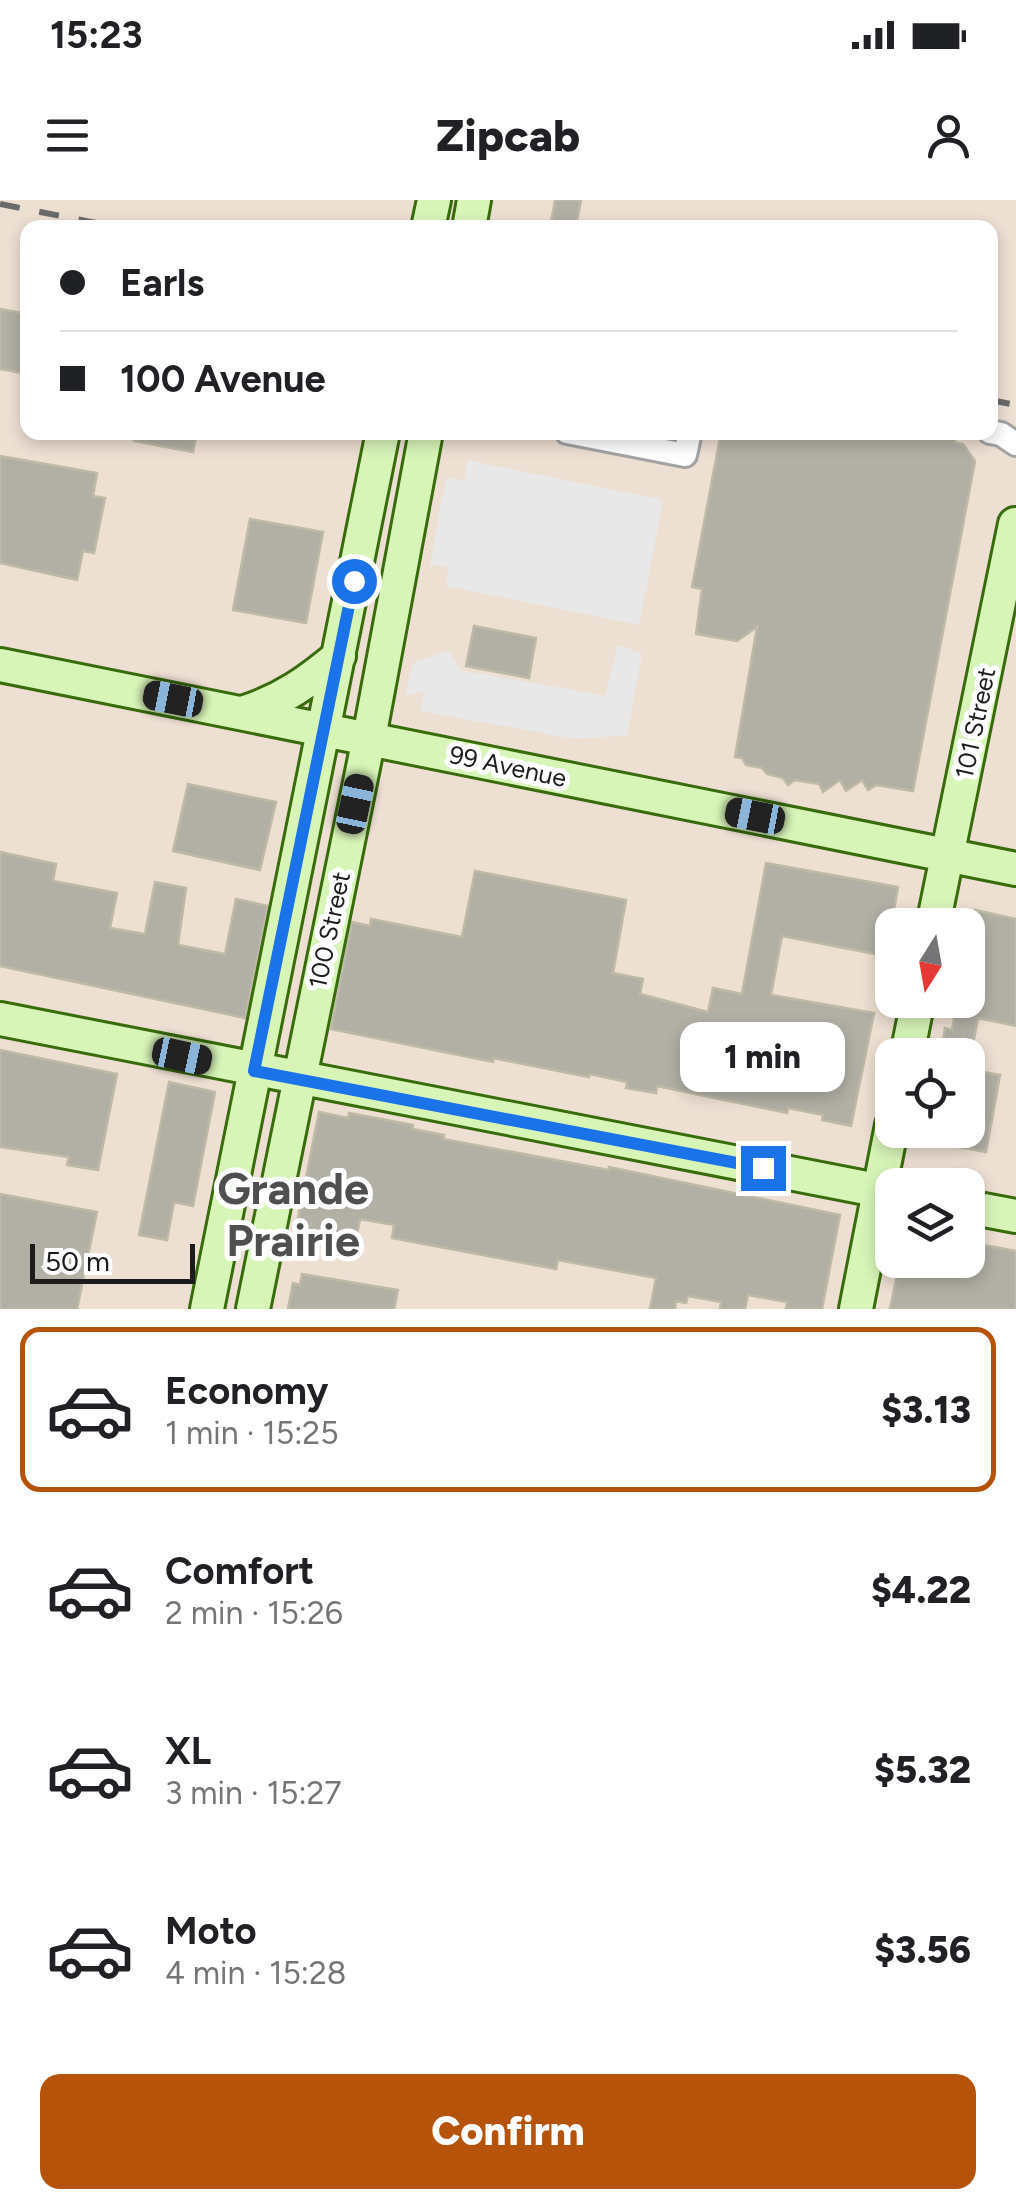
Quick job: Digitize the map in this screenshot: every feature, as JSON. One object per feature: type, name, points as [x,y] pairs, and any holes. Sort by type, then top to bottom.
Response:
[{"type":"main road","name":"100 Street","points":[[208,1309],[381,440]]},
{"type":"main road","name":"100 Street","points":[[254,1309],[425,440]]},
{"type":"main road","name":"101 Street","points":[[937,908],[1016,523]]},
{"type":"main road","points":[[242,712],[277,702],[339,656]]},
{"type":"main road","name":"99 Avenue","points":[[0,665],[1016,870]]},
{"type":"main road","points":[[0,1019],[875,1190]]},
{"type":"main road","points":[[985,1210],[1016,1216]]},
{"type":"main road","points":[[856,1309],[875,1235]]},
{"type":"street","points":[[647,440],[688,444]]},
{"type":"shaded area","points":[[0,200],[1016,200],[1016,1309],[0,1309]]},
{"type":"shaded area","points":[[467,460],[663,500],[639,625],[446,586],[449,568],[430,564],[446,478],[465,481]]},
{"type":"shaded area","points":[[617,645],[642,653],[627,735],[576,739],[420,711],[424,691],[406,695],[413,663],[448,651],[460,670],[606,696]]},
{"type":"building","points":[[555,200],[581,200],[577,220],[551,220]]},
{"type":"building","points":[[0,309],[20,313],[20,373],[0,369]]},
{"type":"building","points":[[134,440],[195,440],[193,452]]},
{"type":"building","points":[[720,440],[956,440],[975,461],[913,791],[876,785],[868,790],[862,780],[846,791],[840,780],[823,792],[819,784],[795,780],[788,785],[783,778],[735,757],[757,627],[737,641],[696,634],[702,589],[692,587]]},
{"type":"building","points":[[0,456],[97,473],[93,496],[105,498],[94,553],[83,551],[77,580],[0,563]]},
{"type":"building","points":[[250,519],[323,532],[306,623],[233,610]]},
{"type":"building","points":[[474,626],[536,638],[529,678],[466,666]]},
{"type":"building","points":[[188,784],[276,802],[260,870],[173,851]]},
{"type":"building","points":[[0,852],[56,864],[53,881],[117,893],[110,928],[145,934],[155,882],[186,888],[178,945],[225,954],[236,899],[268,906],[245,1018],[0,966]]},
{"type":"building","points":[[766,863],[898,887],[894,908],[875,908],[875,954],[782,936],[771,995],[874,1013],[851,1126],[788,1108],[787,1113],[657,1086],[656,1093],[626,1088],[627,1082],[590,1074],[589,1077],[493,1058],[493,1062],[331,1029],[352,922],[370,926],[371,919],[462,937],[475,871],[626,900],[613,973],[643,979],[640,994],[708,1012],[713,988],[742,994]]},
{"type":"building","points":[[985,912],[1016,919],[1016,1026],[978,1018],[985,1018]]},
{"type":"building","points":[[954,1018],[978,1018],[974,1038],[944,1038],[945,1028],[952,1030]]},
{"type":"building","points":[[0,1050],[117,1074],[98,1170],[67,1165],[69,1157],[0,1147]]},
{"type":"building","points":[[985,1072],[1000,1075],[986,1152],[964,1148],[985,1148]]},
{"type":"building","points":[[169,1082],[215,1092],[193,1206],[174,1202],[167,1240],[139,1235]]},
{"type":"building","points":[[319,1112],[348,1118],[349,1113],[413,1125],[412,1129],[444,1135],[443,1139],[609,1167],[840,1215],[822,1309],[786,1309],[787,1302],[748,1295],[745,1309],[720,1309],[721,1302],[688,1296],[686,1303],[676,1301],[675,1309],[650,1309],[656,1278],[558,1260],[556,1269],[392,1238],[394,1225],[360,1219],[356,1239],[296,1228]]},
{"type":"building","points":[[0,1194],[97,1212],[77,1309],[0,1309]]},
{"type":"building","points":[[985,1245],[1016,1251],[1016,1309],[890,1309],[896,1278],[985,1278]]},
{"type":"building","points":[[302,1274],[398,1290],[394,1309],[288,1309],[293,1283],[300,1285]]},
{"type":"railway","points":[[0,204],[81,220]]},
{"type":"railway","points":[[998,402],[1016,405]]},
{"type":"district","name":"Grande Prairie","points":[[293,1214]]},
{"type":"route","points":[[354,581],[254,1071],[763,1168]]}]
